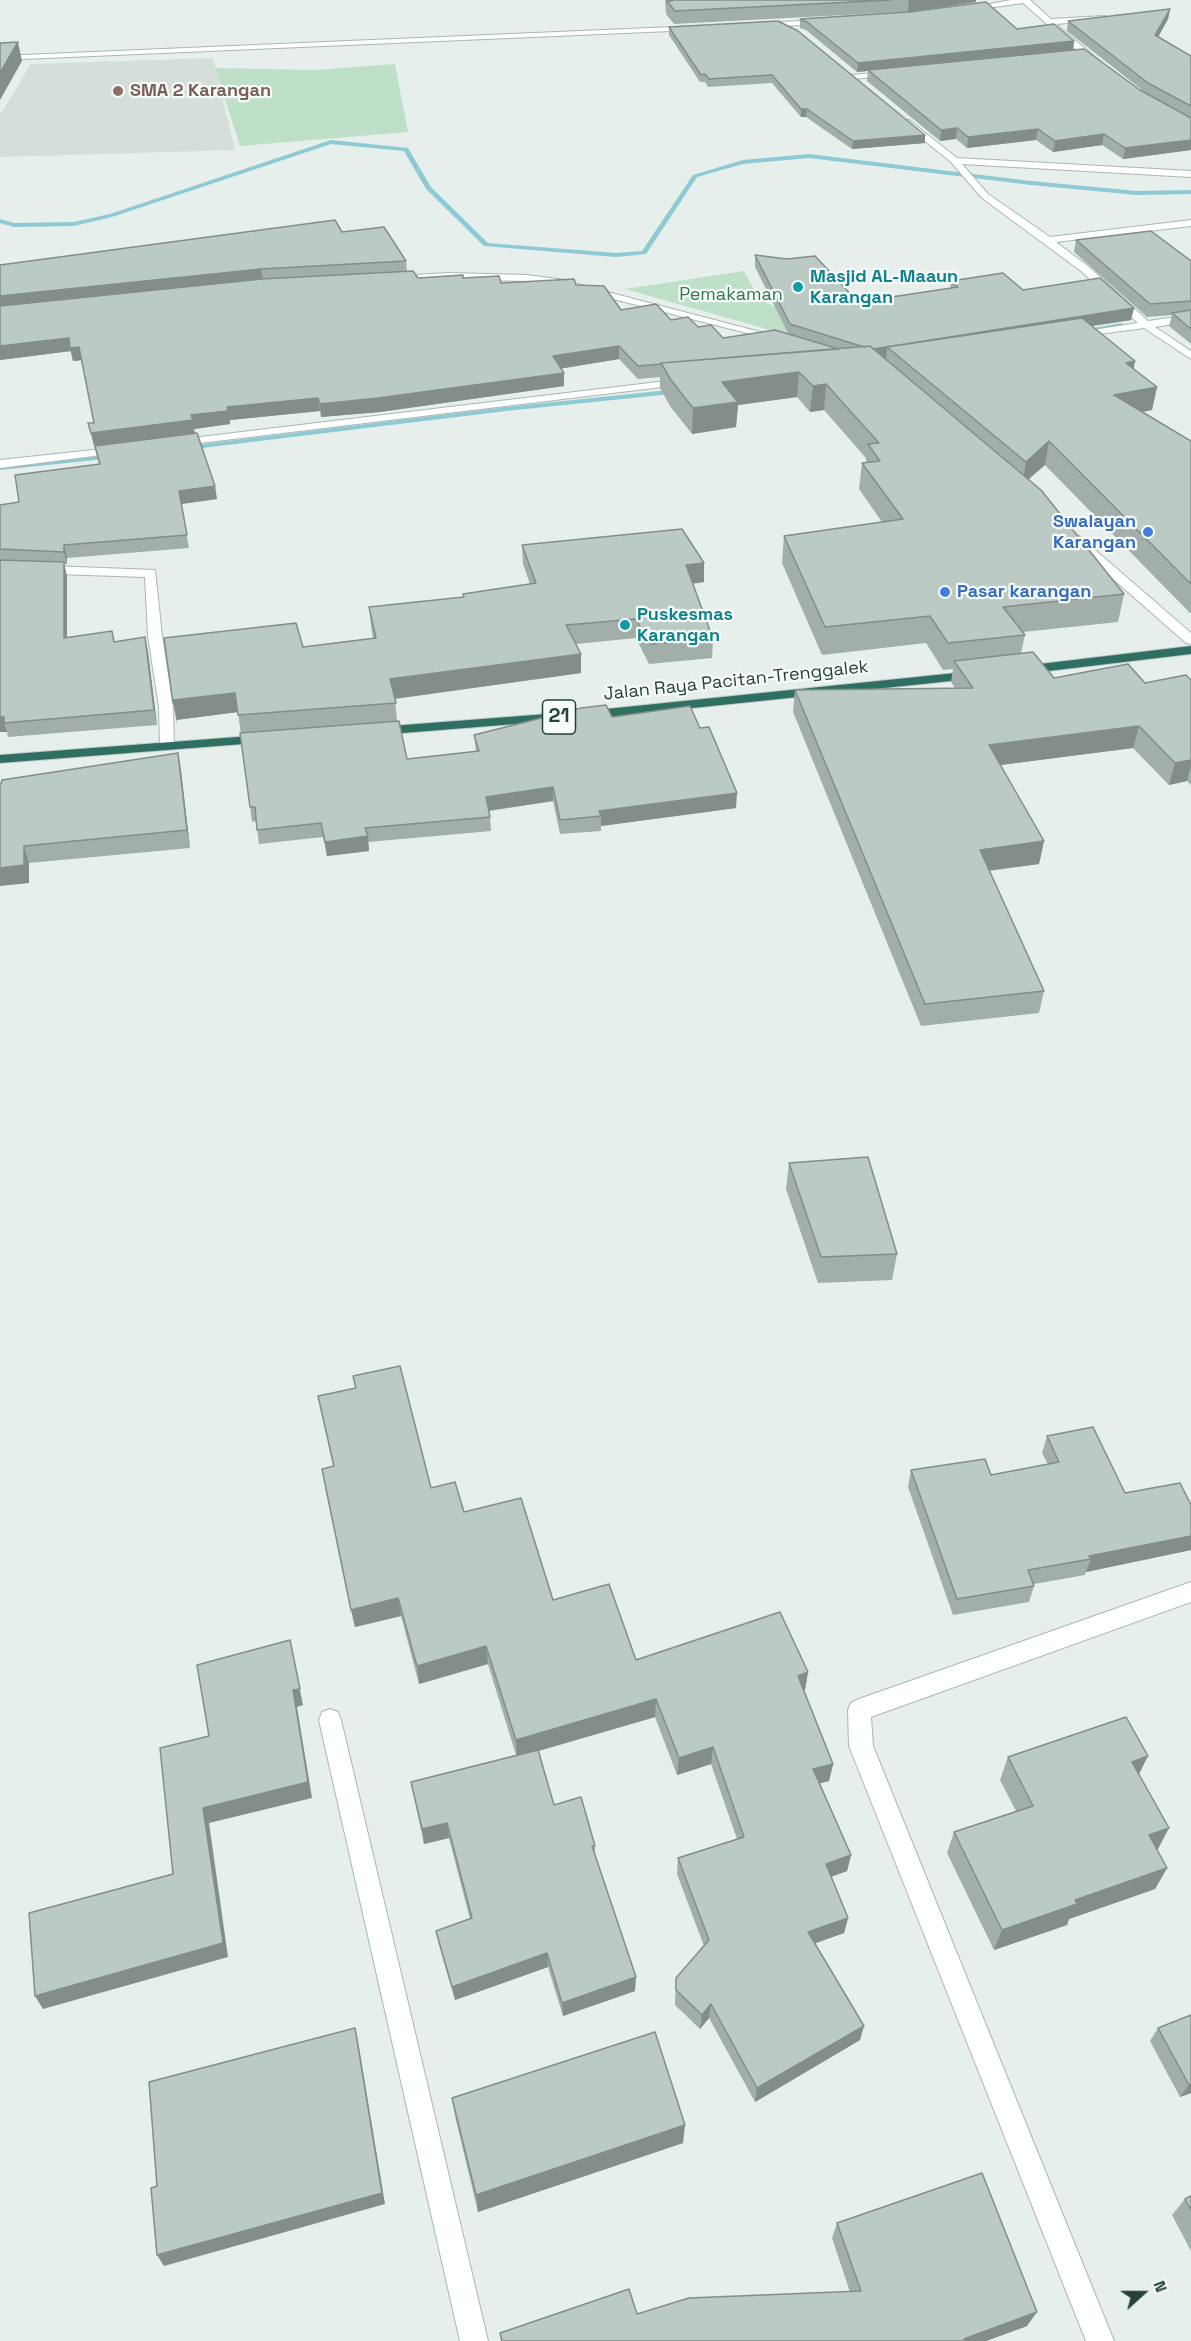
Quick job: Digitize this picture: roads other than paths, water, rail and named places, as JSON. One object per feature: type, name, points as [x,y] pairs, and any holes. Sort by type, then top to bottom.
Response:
[{"type":"highway","points":[[1011,671],[1191,650]]},
{"type":"highway","name":"Jalan Raya Pacitan-Trenggalek","points":[[366,732],[589,715],[988,673]]},
{"type":"highway","points":[[0,759],[284,738]]},
{"type":"street","points":[[961,9],[1025,0],[1047,22],[1104,68]]},
{"type":"street","points":[[1047,22],[1113,17]]},
{"type":"street","points":[[752,25],[831,21]]},
{"type":"street","points":[[776,24],[789,27],[802,34]]},
{"type":"street","points":[[0,58],[704,27]]},
{"type":"street","points":[[1073,55],[1085,54]]},
{"type":"street","points":[[845,70],[862,84]]},
{"type":"street","points":[[853,77],[899,72]]},
{"type":"street","points":[[898,115],[956,163],[982,193],[1048,240],[1146,325],[1191,356]]},
{"type":"street","points":[[956,163],[1191,174]]},
{"type":"street","points":[[1048,240],[1191,223]]},
{"type":"street","points":[[383,279],[449,276],[558,282],[792,342]]},
{"type":"street","points":[[1066,337],[1191,318]]},
{"type":"street","points":[[165,444],[649,384],[695,381]]},
{"type":"street","points":[[0,464],[129,448]]},
{"type":"street","points":[[1069,535],[1191,640]]},
{"type":"street","points":[[0,568],[151,573],[155,636],[166,707],[167,746]]},
{"type":"street","points":[[1100,2341],[861,1746],[859,1710],[945,1682],[1191,1592]]},
{"type":"street","points":[[330,1720],[474,2341]]},
{"type":"waterway","points":[[0,221],[14,225],[74,224],[112,215],[331,142],[406,149],[428,188],[486,245],[616,255],[644,253],[695,176],[743,162],[809,156],[1031,183],[1137,193],[1191,192]]},
{"type":"waterway","points":[[1080,331],[1121,325]]},
{"type":"waterway","points":[[186,448],[506,409],[678,391]]},
{"type":"waterway","points":[[0,468],[112,456]]},
{"type":"place","name":"SMA 2 Karangan","points":[[118,91]]},
{"type":"place","name":"Masjid AL-Maaun Karangan","points":[[798,287]]},
{"type":"place","name":"Swalayan Karangan","points":[[1148,532]]},
{"type":"place","name":"Pasar karangan","points":[[945,592]]},
{"type":"place","name":"Puskesmas Karangan","points":[[625,625]]},
{"type":"park label","name":"Pemakaman","points":[[731,295]]}]
